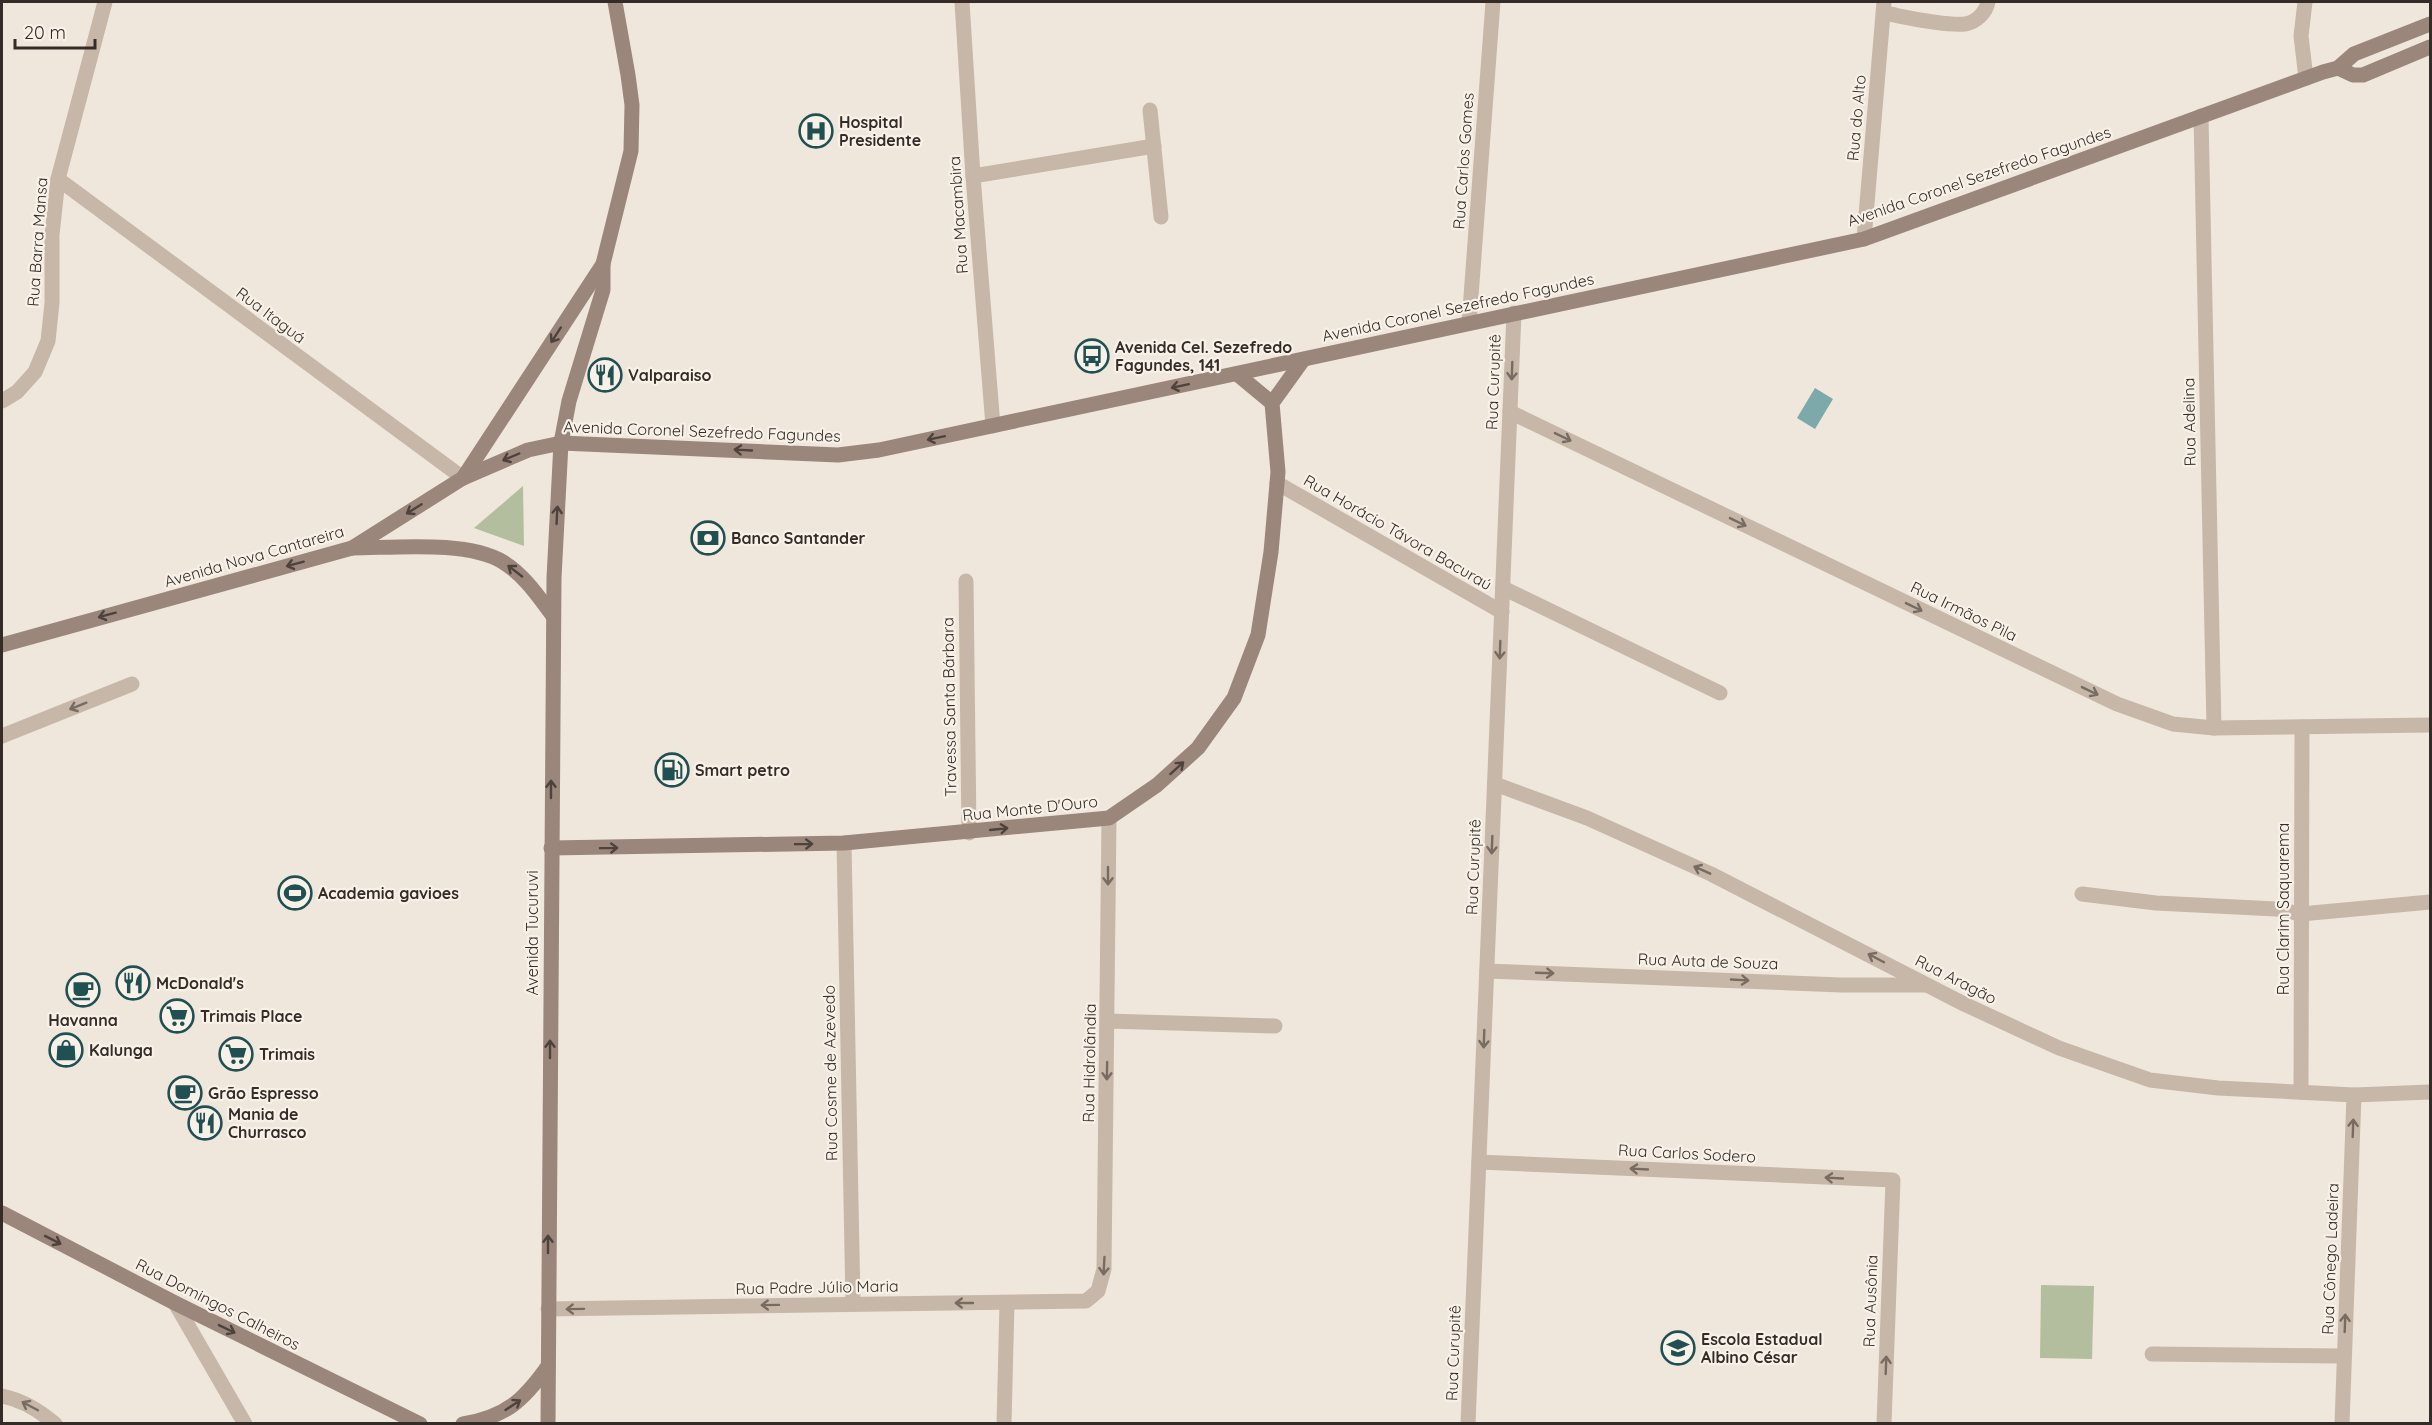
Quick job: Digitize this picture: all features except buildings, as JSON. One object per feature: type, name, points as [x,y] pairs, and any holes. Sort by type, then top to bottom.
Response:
[{"type":"main road","name":"Avenida Nova Cantareira","points":[[561,443],[570,400],[603,290],[603,264],[631,151],[631,95],[615,2]]},
{"type":"main road","name":"Avenida Coronel Sezefredo Fagundes","points":[[463,478],[528,450],[561,443],[838,455],[879,450],[1303,360],[1514,312],[1864,239],[2338,68],[2354,54],[2430,24]]},
{"type":"main road","points":[[2338,68],[2353,75],[2363,75],[2430,47]]},
{"type":"main road","name":"Avenida Nova Cantareira","points":[[2,645],[352,548],[463,478],[603,264]]},
{"type":"main road","points":[[1237,374],[1272,403],[1303,360]]},
{"type":"main road","name":"Rua Monte D'Ouro","points":[[551,848],[844,843],[1109,818],[1157,785],[1198,748],[1234,698],[1258,635],[1271,552],[1276,483],[1272,403]]},
{"type":"main road","name":"Avenida Tucuruvi","points":[[548,1424],[553,616],[561,443]]},
{"type":"main road","points":[[352,548],[446,548],[484,554],[502,561],[524,578],[553,616]]},
{"type":"main road","name":"Rua Domingos Calheiros","points":[[2,1213],[175,1303],[420,1424]]},
{"type":"main road","points":[[463,1424],[497,1415],[512,1407],[530,1391],[548,1366]]},
{"type":"street","name":"Rua Barra Mansa","points":[[2,401],[17,392],[35,372],[48,341],[52,303],[52,235],[58,179],[105,2]]},
{"type":"street","name":"Rua Macambira","points":[[962,2],[993,426]]},
{"type":"street","name":"Rua Carlos Gomes","points":[[1469,323],[1494,2]]},
{"type":"street","points":[[1884,7],[1912,19],[1965,24],[1981,15],[1988,2]]},
{"type":"street","points":[[2305,2],[2301,36],[2306,78]]},
{"type":"street","name":"Rua do Alto","points":[[1864,239],[1884,7]]},
{"type":"street","points":[[1150,110],[1161,217]]},
{"type":"street","name":"Rua Adelina","points":[[2200,116],[2214,728]]},
{"type":"street","points":[[973,176],[1154,146]]},
{"type":"street","name":"Rua Itaguá","points":[[58,179],[463,478]]},
{"type":"street","name":"Rua Curupitê","points":[[1468,1424],[1514,312]]},
{"type":"street","name":"Rua Irmãos Pìla","points":[[1510,412],[2117,704],[2173,724],[2214,728],[2430,725]]},
{"type":"street","name":"Rua Horácio Távora Bacuraú","points":[[1276,483],[1502,612]]},
{"type":"street","name":"Travessa Santa Bárbara","points":[[966,581],[969,833]]},
{"type":"street","points":[[1503,588],[1720,693]]},
{"type":"street","points":[[2,736],[132,684]]},
{"type":"street","name":"Rua Clarim Saquarema","points":[[2301,1092],[2302,727]]},
{"type":"street","name":"Rua Aragão","points":[[1495,784],[1587,818],[1711,874],[1964,1004],[2060,1047],[2150,1080],[2218,1088],[2354,1095],[2430,1092]]},
{"type":"street","name":"Rua Hidrolândia","points":[[1086,1301],[1098,1291],[1103,1281],[1104,1269],[1109,818]]},
{"type":"street","name":"Rua Cosme de Azevedo","points":[[844,843],[853,1303]]},
{"type":"street","points":[[2082,894],[2156,903],[2276,909],[2301,914],[2430,902]]},
{"type":"street","name":"Rua Auta de Souza","points":[[1487,971],[1841,985],[1928,985]]},
{"type":"street","points":[[1107,1021],[1275,1026]]},
{"type":"street","name":"Rua Cônego Ladeira","points":[[2342,1424],[2354,1095]]},
{"type":"street","name":"Rua Carlos Sodero","points":[[1479,1162],[1893,1180]]},
{"type":"street","name":"Rua Ausônia","points":[[1884,1424],[1893,1180]]},
{"type":"street","name":"Rua Padre Júlio Maria","points":[[548,1309],[1086,1301]]},
{"type":"street","points":[[175,1303],[245,1424]]},
{"type":"street","points":[[1004,1424],[1007,1303]]},
{"type":"street","points":[[2152,1354],[2344,1356]]},
{"type":"street","points":[[2,1396],[15,1398],[42,1413],[55,1424]]},
{"type":"green space","points":[[523,486],[524,546],[474,528]]},
{"type":"green space","points":[[2041,1285],[2094,1286],[2092,1359],[2040,1358]]},
{"type":"water","points":[[1815,388],[1833,399],[1815,429],[1797,418]]},
{"type":"place","name":"Hospital Presidente","points":[[816,131]]},
{"type":"place","name":"Avenida Cel. Sezefredo Fagundes, 141","points":[[1092,356]]},
{"type":"place","name":"Valparaiso","points":[[605,375]]},
{"type":"place","name":"Banco Santander","points":[[708,538]]},
{"type":"place","name":"Smart petro","points":[[672,770]]},
{"type":"place","name":"Academia gavioes","points":[[295,893]]},
{"type":"place","name":"McDonald's","points":[[133,983]]},
{"type":"place","name":"Havanna","points":[[83,990]]},
{"type":"place","name":"Trimais Place","points":[[177,1016]]},
{"type":"place","name":"Kalunga","points":[[66,1050]]},
{"type":"place","name":"Trimais","points":[[236,1054]]},
{"type":"place","name":"Grão Espresso","points":[[185,1093]]},
{"type":"place","name":"Mania de Churrasco","points":[[205,1123]]},
{"type":"place","name":"Escola Estadual Albino César","points":[[1678,1348]]}]
